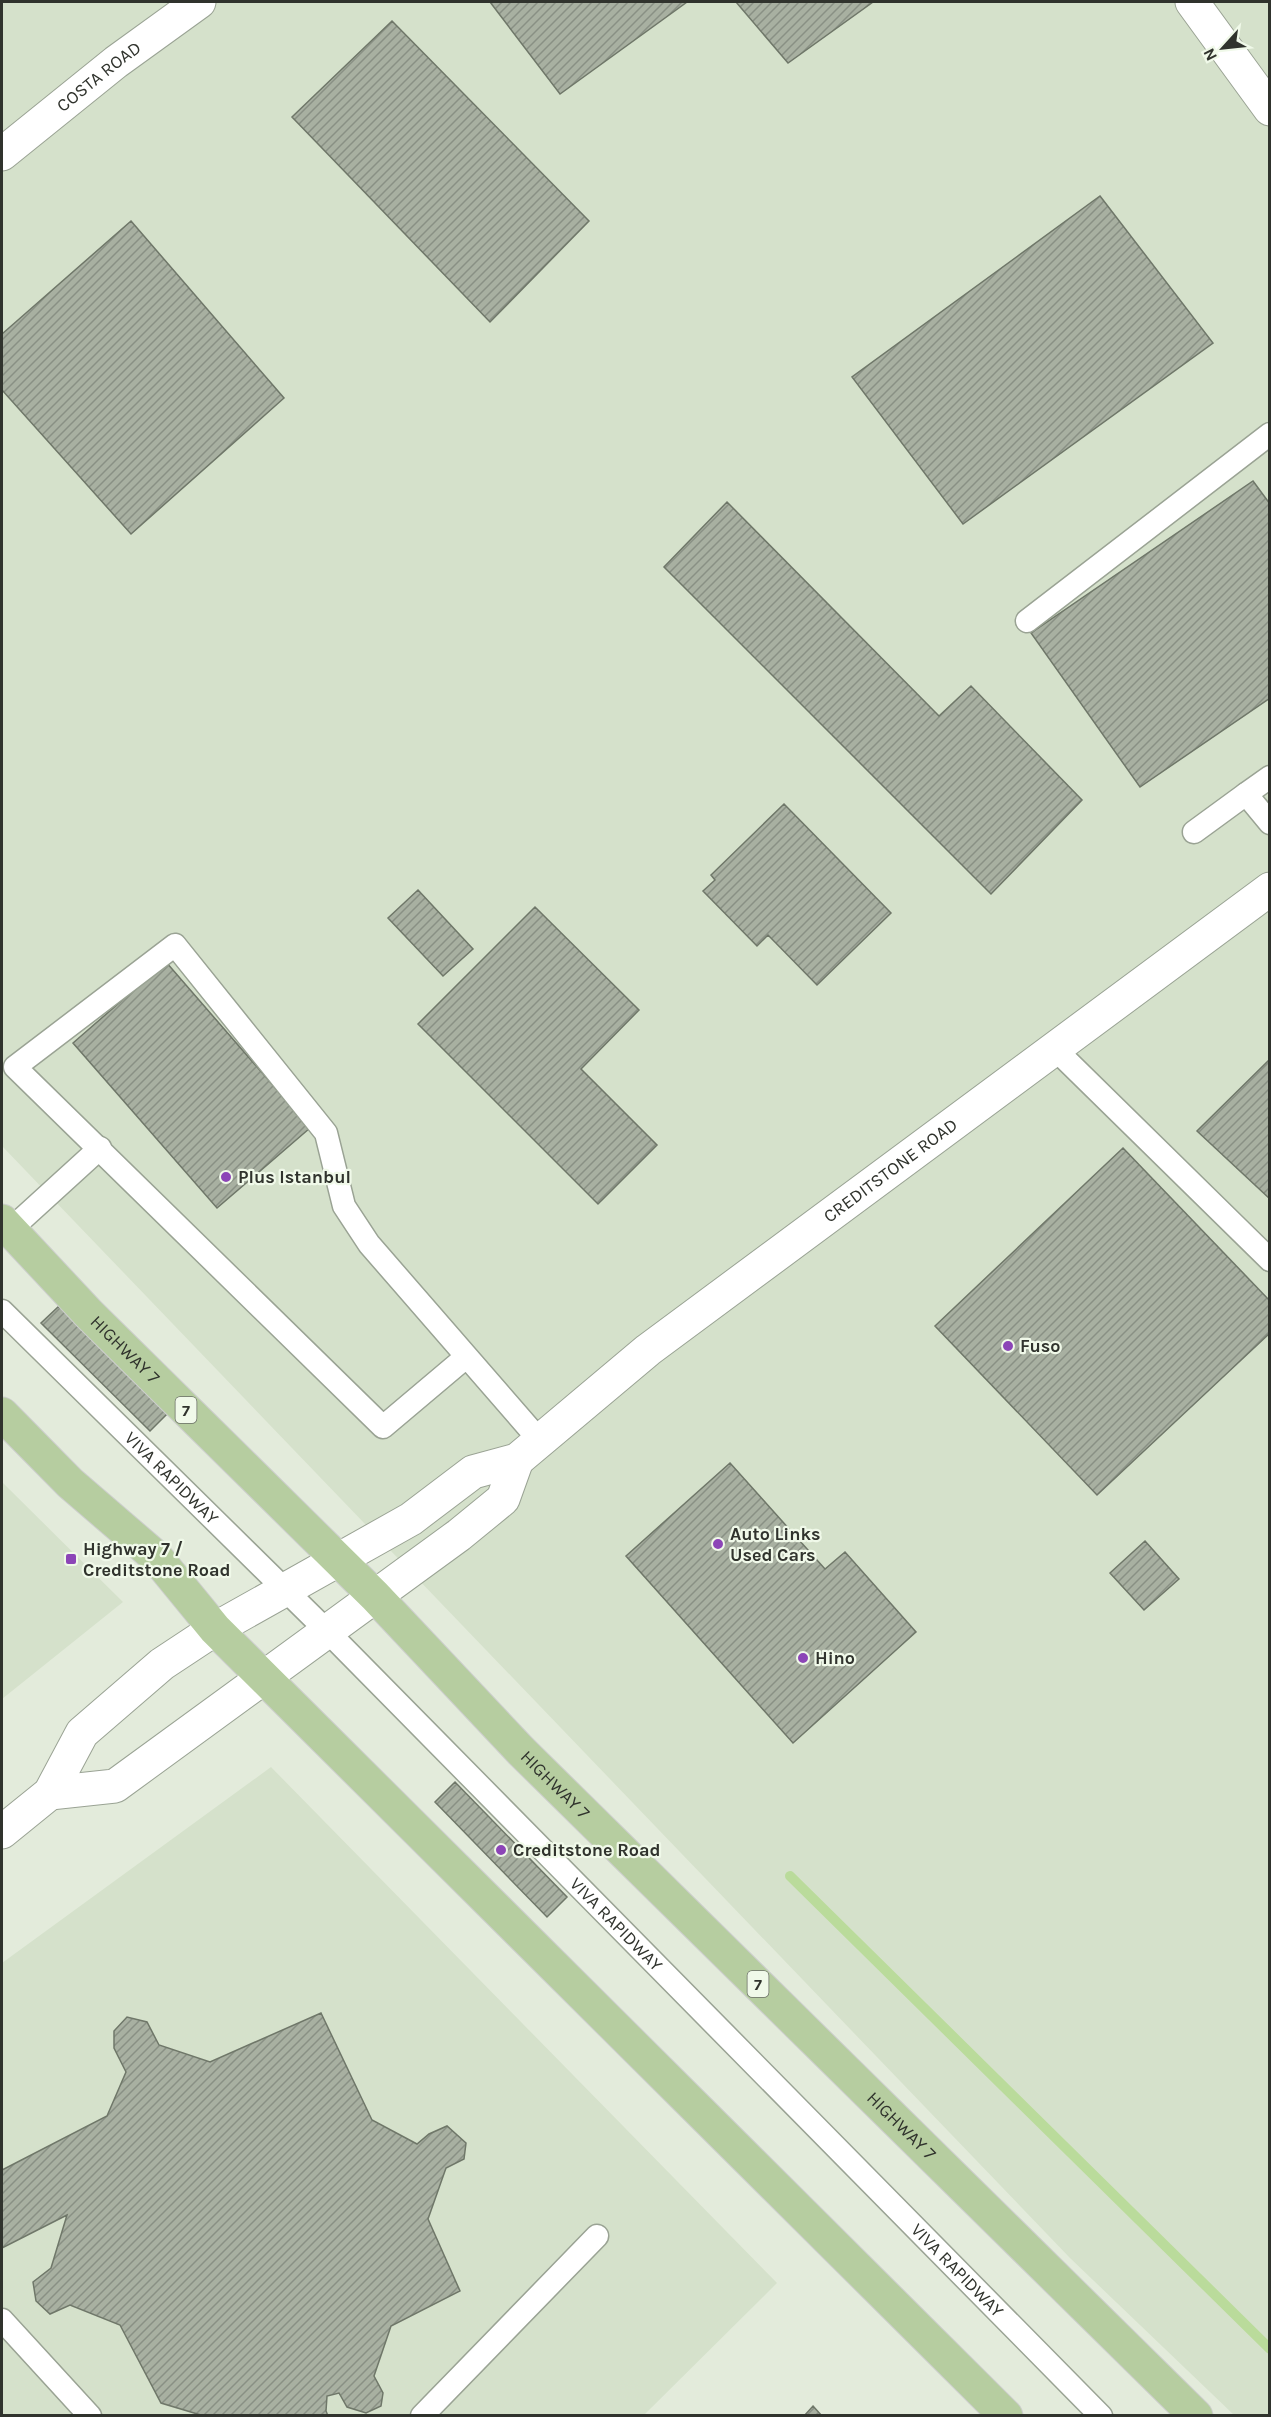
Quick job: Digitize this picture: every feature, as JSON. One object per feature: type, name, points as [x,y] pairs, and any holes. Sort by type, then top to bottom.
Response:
[{"type":"main road","name":"HIGHWAY 7","points":[[6,1226],[89,1314],[375,1596],[521,1751],[1196,2415]]},
{"type":"main road","points":[[2,1414],[70,1483],[156,1557],[215,1629],[1006,2415]]},
{"type":"street","name":"COSTA ROAD","points":[[2,154],[116,63],[199,2]]},
{"type":"street","points":[[1192,2],[1269,109]]},
{"type":"street","name":"CREDITSTONE ROAD","points":[[2,1832],[50,1793],[81,1733],[162,1664],[215,1629],[411,1518],[473,1472],[529,1451],[648,1350],[1269,889]]},
{"type":"street","name":"CREDITSTONE ROAD","points":[[50,1793],[115,1786],[459,1535],[503,1499],[529,1451]]},
{"type":"lane","points":[[1027,621],[1269,434]]},
{"type":"lane","points":[[1194,832],[1269,777]]},
{"type":"lane","points":[[1246,794],[1269,823]]},
{"type":"lane","points":[[466,1357],[383,1427],[15,1067],[175,945],[326,1133],[344,1206],[369,1244],[466,1357],[529,1451]]},
{"type":"lane","points":[[1055,1049],[1269,1260]]},
{"type":"lane","points":[[6,1226],[100,1148]]},
{"type":"lane","name":"VIVA RAPIDWAY","points":[[2,1311],[327,1631],[1101,2415]]},
{"type":"lane","points":[[422,2415],[597,2236]]},
{"type":"lane","points":[[2,2320],[90,2415]]},
{"type":"shaded area","points":[[2,2],[1269,2],[1269,2415],[1234,2415],[1070,2258],[2,1146]]},
{"type":"shaded area","points":[[2,1482],[123,1602],[2,1699]]},
{"type":"shaded area","points":[[271,1767],[777,2283],[644,2415],[2,2415],[2,1963]]},
{"type":"building","points":[[490,2],[687,2],[560,94]]},
{"type":"building","points":[[736,2],[873,2],[788,63]]},
{"type":"building","points":[[392,21],[589,221],[490,322],[292,117]]},
{"type":"building","points":[[1100,196],[1213,343],[963,524],[852,377]]},
{"type":"building","points":[[131,221],[284,398],[131,534],[2,390],[2,334]]},
{"type":"building","points":[[1253,481],[1270,504],[1270,698],[1140,787],[1031,633]]},
{"type":"building","points":[[727,502],[939,716],[971,686],[1082,800],[991,894],[664,567]]},
{"type":"building","points":[[784,804],[891,913],[817,985],[768,935],[757,946],[703,891],[715,880],[711,875]]},
{"type":"building","points":[[418,890],[473,949],[443,976],[388,918]]},
{"type":"building","points":[[535,907],[639,1010],[581,1069],[657,1145],[598,1204],[418,1024]]},
{"type":"building","points":[[166,962],[310,1128],[217,1208],[73,1043]]},
{"type":"building","points":[[1270,1059],[1270,1199],[1197,1131]]},
{"type":"building","points":[[1123,1148],[1270,1301],[1270,1333],[1097,1495],[935,1326]]},
{"type":"building","points":[[59,1306],[168,1413],[150,1431],[41,1323]]},
{"type":"building","points":[[730,1463],[825,1569],[845,1552],[916,1632],[793,1743],[626,1556]]},
{"type":"building","points":[[1145,1541],[1179,1579],[1144,1610],[1110,1573]]},
{"type":"building","name":"Creditstone Road","points":[[455,1782],[567,1897],[547,1917],[435,1802]]},
{"type":"building","points":[[321,2013],[372,2120],[417,2144],[429,2134],[447,2126],[466,2143],[464,2159],[446,2168],[428,2219],[460,2291],[391,2326],[374,2376],[383,2393],[381,2406],[366,2413],[347,2407],[339,2393],[327,2396],[328,2416],[204,2416],[161,2403],[120,2325],[70,2305],[50,2314],[36,2301],[33,2282],[51,2268],[67,2215],[2,2248],[2,2170],[107,2116],[126,2072],[114,2048],[114,2031],[127,2017],[147,2022],[159,2045],[210,2062]]},
{"type":"building","points":[[813,2406],[822,2416],[804,2416]]},
{"type":"waterway","points":[[790,1876],[1270,2349]]},
{"type":"place","name":"Plus Istanbul","points":[[226,1177]]},
{"type":"place","name":"Fuso","points":[[1008,1346]]},
{"type":"place","name":"Auto Links Used Cars","points":[[718,1544]]},
{"type":"place","name":"Highway 7 / Creditstone Road","points":[[71,1559]]},
{"type":"place","name":"Hino","points":[[803,1658]]},
{"type":"place","name":"Creditstone Road","points":[[501,1850]]}]
